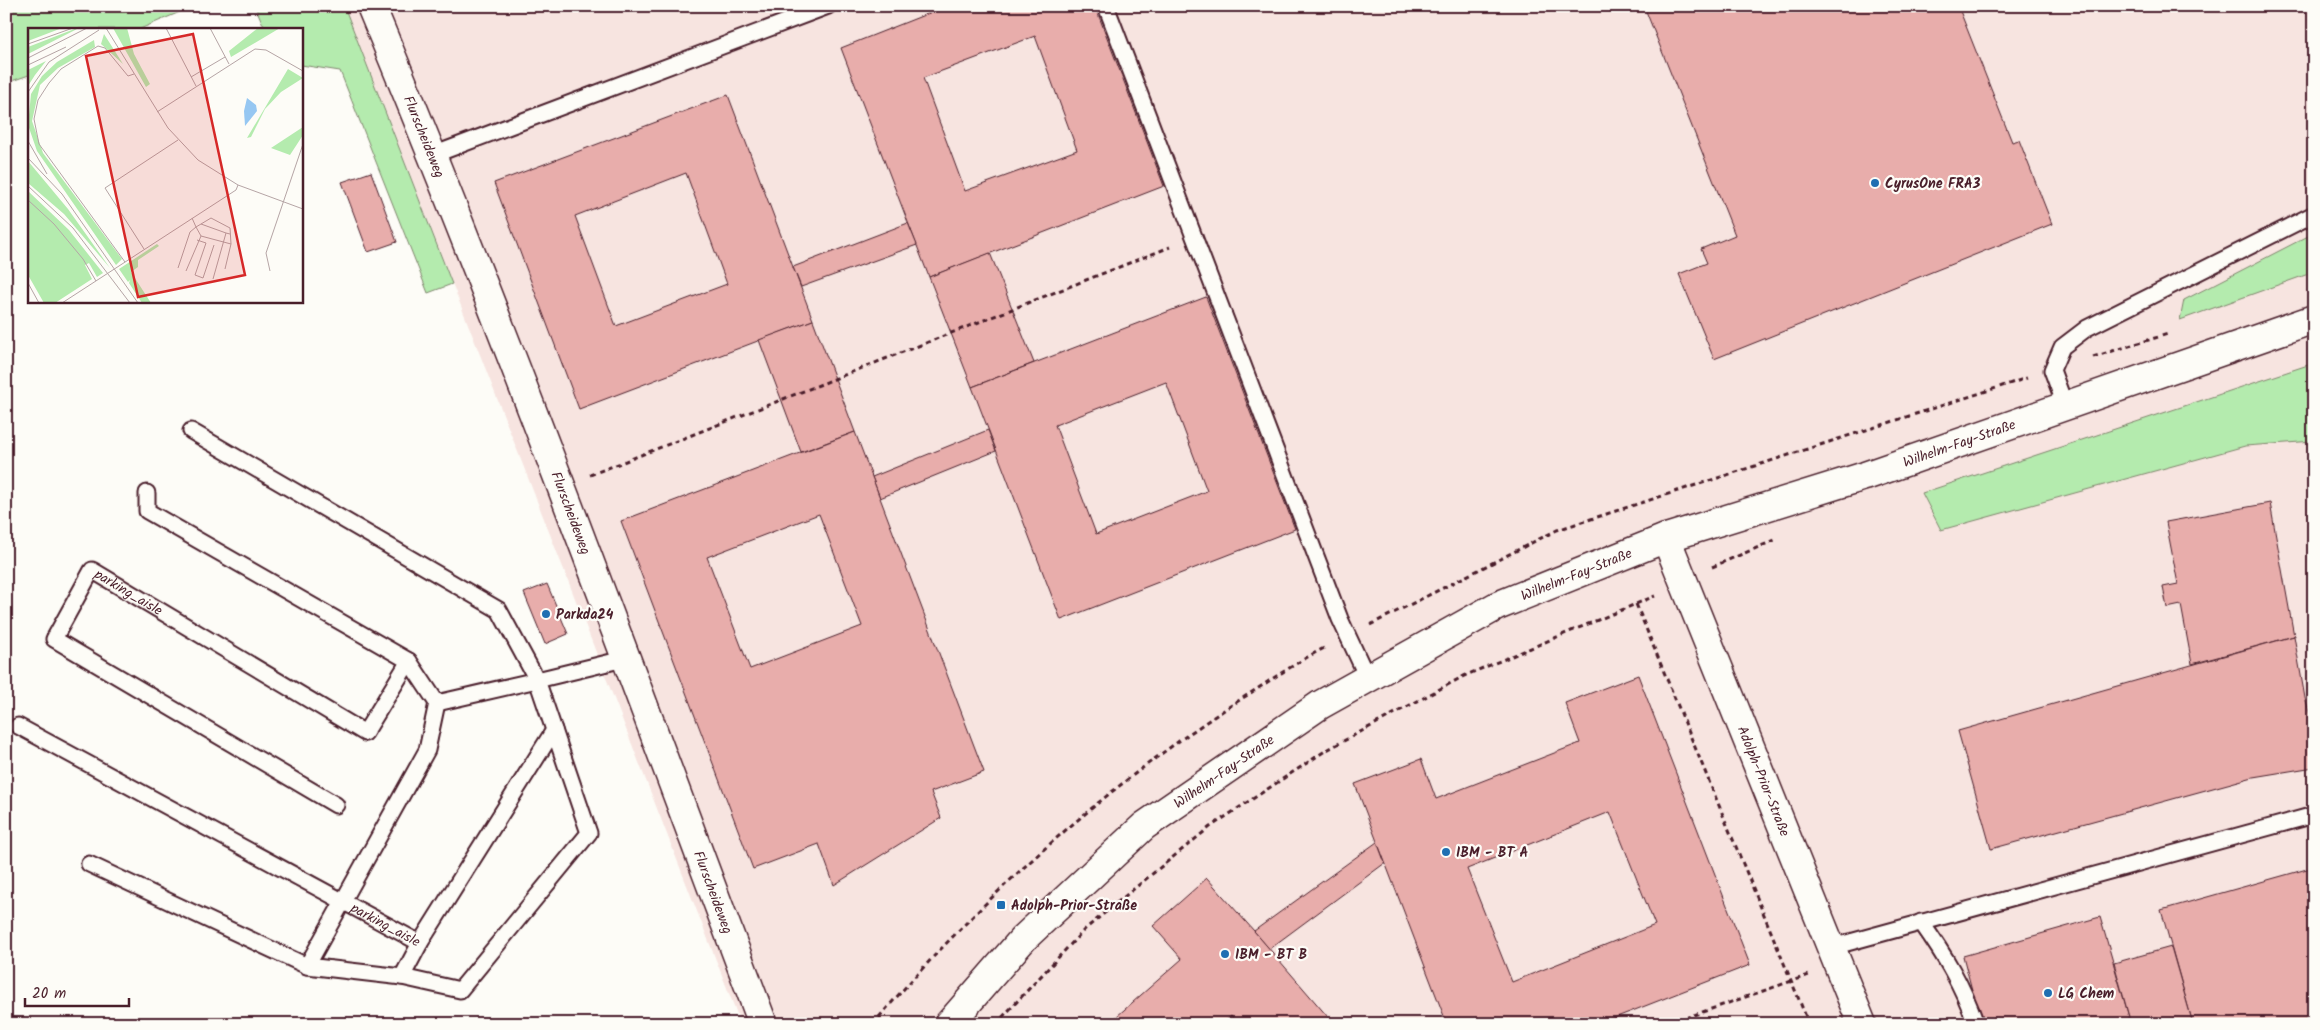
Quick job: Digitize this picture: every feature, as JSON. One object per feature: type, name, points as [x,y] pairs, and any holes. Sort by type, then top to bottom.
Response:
[{"type":"street","name":"Flurscheideweg","points":[[372,6],[433,155],[562,486],[628,658],[763,1024]]},
{"type":"street","name":"Wilhelm-Fay-Straße","points":[[949,1024],[1023,939],[1144,826],[1320,705],[1497,606],[1666,538],[1865,476],[2314,319]]},
{"type":"street","name":"Adolph-Prior-Straße","points":[[1666,538],[1836,955],[1862,1024]]},
{"type":"lane","points":[[433,155],[828,6]]},
{"type":"lane","points":[[1106,6],[1340,619],[1367,677]]},
{"type":"lane","points":[[2065,405],[2052,370],[2062,347],[2087,328],[2314,214]]},
{"type":"lane","points":[[89,864],[307,966],[402,977],[460,990],[588,833],[537,680],[499,610],[191,430]]},
{"type":"lane","points":[[146,493],[147,510],[409,660],[437,703],[628,658]]},
{"type":"lane","name":"parking_aisle","points":[[336,805],[54,639],[92,570],[365,733],[409,660]]},
{"type":"lane","name":"parking_aisle","points":[[307,966],[427,750],[437,703]]},
{"type":"lane","points":[[18,726],[343,900]]},
{"type":"lane","points":[[420,943],[554,730]]},
{"type":"lane","points":[[1836,955],[1921,922],[2314,815]]},
{"type":"lane","name":"parking_aisle","points":[[343,900],[420,943],[402,977]]},
{"type":"lane","points":[[1921,922],[1948,960],[1964,992],[1976,1024]]},
{"type":"path","points":[[562,486],[1153,253]]},
{"type":"path","points":[[996,1024],[1084,930],[1210,827],[1325,751],[1464,676],[1636,604],[1783,536]]},
{"type":"path","points":[[1636,604],[1809,1024]]},
{"type":"path","points":[[1668,1024],[1792,981],[1836,955]]},
{"type":"shaded area","points":[[344,6],[2314,6],[2314,1024],[741,1024]]},
{"type":"green space","points":[[6,6],[194,6],[142,28],[28,28],[28,75],[6,83]]},
{"type":"green space","points":[[255,6],[344,6],[452,284],[428,293],[340,71],[302,65],[302,28],[265,28]]},
{"type":"green space","points":[[2314,233],[2314,272],[2180,320],[2184,300]]},
{"type":"green space","points":[[2314,363],[2314,441],[2245,446],[1941,530],[1922,493]]},
{"type":"building","points":[[947,6],[1095,6],[1164,186],[929,277],[841,48]],"holes":[[[1035,36],[1077,150],[965,191],[923,78]]]},
{"type":"building","name":"CyrusOne FRA3","points":[[1644,6],[1958,6],[2012,142],[2019,140],[2052,224],[1714,359],[1679,274],[1707,263],[1701,249],[1735,235]]},
{"type":"building","points":[[728,95],[813,320],[579,409],[494,183]],"holes":[[[686,173],[727,284],[616,326],[575,216]]]},
{"type":"building","points":[[371,172],[397,242],[368,252],[342,182]]},
{"type":"building","points":[[908,223],[917,245],[801,287],[793,267]]},
{"type":"building","points":[[990,253],[1034,363],[972,387],[929,277]]},
{"type":"building","points":[[1206,297],[1295,529],[1061,620],[972,387]],"holes":[[[1166,382],[1207,491],[1096,534],[1055,425]]]},
{"type":"building","points":[[813,320],[855,432],[801,452],[759,340]]},
{"type":"building","points":[[988,430],[996,451],[880,498],[872,477]]},
{"type":"building","points":[[855,432],[984,772],[931,792],[941,818],[834,885],[819,844],[753,869],[621,521]],"holes":[[[819,514],[862,626],[750,669],[707,557]]]},
{"type":"building","points":[[2270,503],[2294,636],[2192,664],[2181,605],[2167,608],[2163,587],[2178,584],[2166,522]]},
{"type":"building","name":"Parkda24","points":[[547,584],[568,634],[545,644],[524,593]]},
{"type":"building","points":[[2294,636],[2305,698],[2314,730],[2314,767],[2253,777],[1991,849],[1958,731]]},
{"type":"building","name":"IBM - BT A","points":[[1638,675],[1750,965],[1599,1024],[1447,1024],[1355,784],[1421,759],[1436,799],[1580,743],[1565,703]],"holes":[[[1610,812],[1655,925],[1512,982],[1467,869]]]},
{"type":"building","points":[[1377,842],[1385,863],[1269,949],[1254,931]]},
{"type":"building","points":[[2314,867],[2314,1024],[2193,1024],[2161,910]]},
{"type":"building","name":"IBM - BT B","points":[[1207,878],[1334,1024],[1238,1024],[1231,1016],[1222,1024],[1108,1024],[1182,959],[1153,926]]},
{"type":"building","name":"LG Chem","points":[[2100,917],[2131,1024],[1981,1024],[1963,956]]},
{"type":"building","points":[[2171,947],[2193,1024],[2131,1024],[2114,963]]},
{"type":"place","name":"CyrusOne FRA3","points":[[1875,183]]},
{"type":"place","name":"Parkda24","points":[[546,614]]},
{"type":"place","name":"IBM - BT A","points":[[1446,852]]},
{"type":"place","name":"Adolph-Prior-Straße","points":[[1001,905]]},
{"type":"place","name":"IBM - BT B","points":[[1225,954]]},
{"type":"place","name":"LG Chem","points":[[2048,993]]}]
